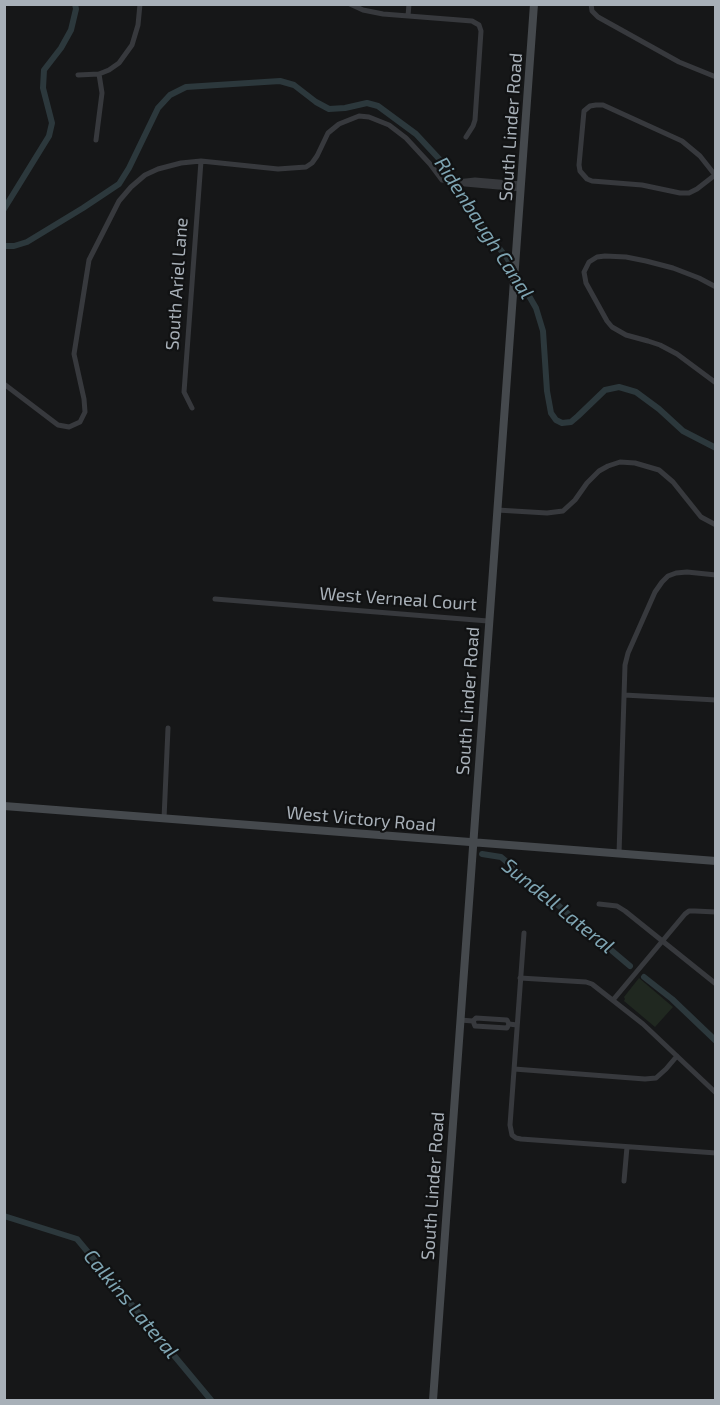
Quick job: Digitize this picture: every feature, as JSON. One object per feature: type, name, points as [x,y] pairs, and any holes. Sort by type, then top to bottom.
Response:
[{"type":"street","points":[[78,75],[99,74],[119,63],[132,45],[138,25],[140,4]]},
{"type":"street","points":[[350,4],[363,10],[472,21],[479,25],[481,31],[475,120],[466,137]]},
{"type":"street","points":[[408,16],[409,4]]},
{"type":"street","name":"South Linder Road","points":[[433,1401],[534,4]]},
{"type":"street","points":[[592,8],[598,17],[679,62],[716,77]]},
{"type":"street","points":[[96,140],[102,93],[99,74]]},
{"type":"street","points":[[603,105],[682,141],[700,156],[715,176],[689,194],[642,185],[592,181],[583,176],[579,165],[584,111],[590,106],[603,105]]},
{"type":"street","points":[[4,384],[58,425],[69,427],[80,423],[85,412],[84,399],[74,354],[89,260],[119,201],[145,175],[158,169],[201,161],[278,169],[306,167],[317,156],[328,133],[339,124],[350,119],[369,117],[389,126],[406,138],[442,180],[465,184],[522,187]]},
{"type":"street","name":"South Ariel Lane","points":[[192,408],[184,392],[201,161]]},
{"type":"street","points":[[716,287],[673,268],[646,261],[605,256],[597,257],[589,262],[584,272],[586,283],[612,327],[626,335],[648,340],[677,354],[716,383]]},
{"type":"street","points":[[497,510],[547,513],[563,511],[599,471],[620,462],[635,463],[659,470],[673,482],[701,517],[716,525]]},
{"type":"street","points":[[619,854],[625,665],[628,654],[656,592],[668,576],[687,572],[716,575]]},
{"type":"street","name":"West Verneal Court","points":[[215,599],[488,621]]},
{"type":"street","points":[[624,695],[716,700]]},
{"type":"street","points":[[164,819],[168,728]]},
{"type":"street","name":"West Victory Road","points":[[4,806],[716,861]]},
{"type":"street","points":[[599,904],[617,906],[625,911],[716,984]]},
{"type":"street","points":[[614,1000],[685,914],[689,911],[716,912]]},
{"type":"street","points":[[524,933],[510,1125],[512,1135],[521,1139],[716,1153]]},
{"type":"street","points":[[520,978],[586,982],[600,988],[643,1023],[716,1093]]},
{"type":"street","points":[[460,1020],[473,1021],[476,1018],[507,1020],[509,1024],[517,1025]]},
{"type":"street","points":[[514,1070],[645,1079],[656,1077],[677,1056]]},
{"type":"street","points":[[624,1181],[627,1147]]},
{"type":"shaded area","points":[[639,978],[673,1007],[655,1027],[624,1001],[624,997]]},
{"type":"waterway","name":"Ridenbaugh Canal","points":[[4,209],[49,136],[52,123],[43,88],[44,70],[71,30],[75,4]]},
{"type":"waterway","name":"Ridenbaugh Canal","points":[[4,246],[27,242],[119,184],[158,108],[170,95],[186,87],[280,81],[294,85],[329,109],[367,103],[378,106],[416,134],[443,163],[460,196],[507,258],[536,308],[543,331],[547,391],[551,413],[556,420],[562,423],[571,422],[605,390],[619,387],[636,392],[683,431],[716,448]]},
{"type":"waterway","name":"Sundell Lateral","points":[[482,854],[501,857],[630,966]]},
{"type":"waterway","name":"Sundell Lateral","points":[[644,977],[672,999],[716,1041]]},
{"type":"waterway","name":"Calkins Lateral","points":[[4,1216],[77,1239],[211,1400]]}]
